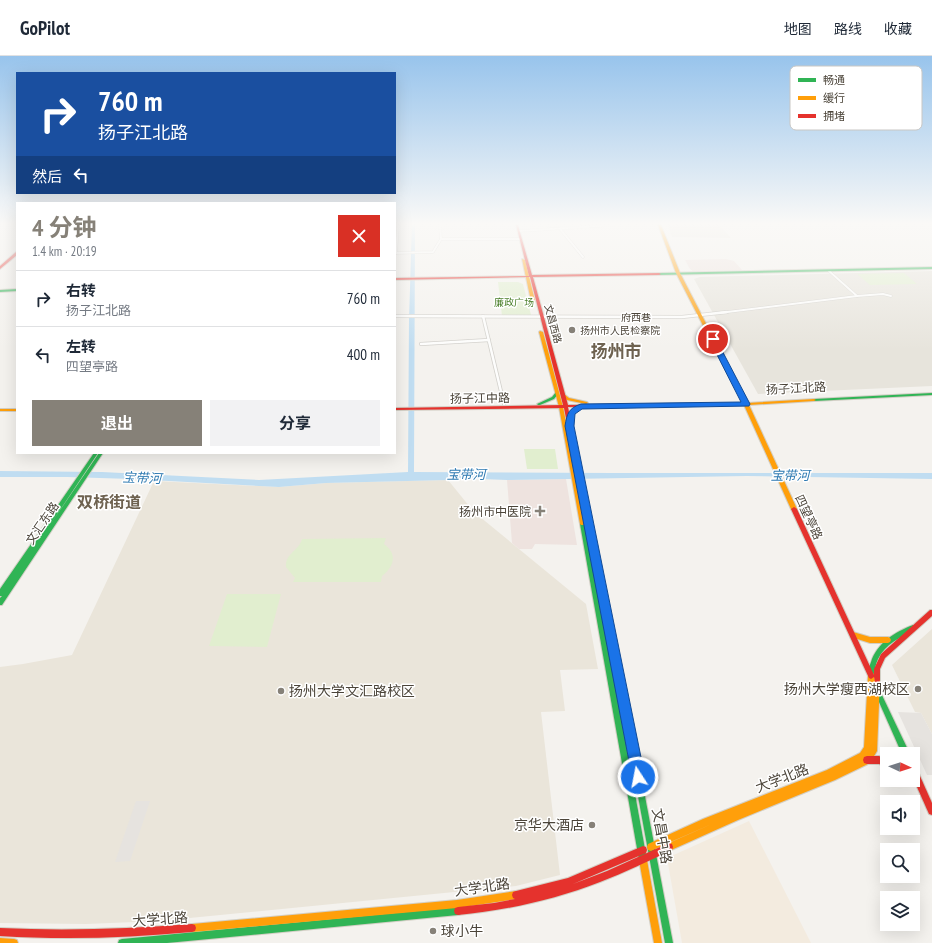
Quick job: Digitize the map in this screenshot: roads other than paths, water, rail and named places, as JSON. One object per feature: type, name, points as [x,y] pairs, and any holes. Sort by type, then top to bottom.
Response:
[{"type":"main road","name":"文昌西路","points":[[526,266],[563,405]]},
{"type":"main road","name":"四望亭路","points":[[675,266],[778,471],[903,747]]},
{"type":"main road","points":[[678,274],[932,269]]},
{"type":"main road","points":[[396,280],[515,277],[529,277],[538,279],[546,277],[932,269]]},
{"type":"main road","points":[[529,277],[538,275],[546,277]]},
{"type":"main road","points":[[0,290],[16,290]]},
{"type":"main road","name":"扬子江北路","points":[[563,405],[745,403],[932,392]]},
{"type":"main road","points":[[538,405],[560,394],[568,399],[586,403]]},
{"type":"main road","name":"扬子江北路","points":[[563,405],[586,403],[745,403]]},
{"type":"main road","name":"扬子江中路","points":[[416,407],[504,404],[538,405]]},
{"type":"main road","points":[[538,405],[558,412],[563,417]]},
{"type":"main road","name":"扬子江中路","points":[[396,406],[563,405]]},
{"type":"main road","name":"文昌中路","points":[[563,405],[563,417],[572,471],[618,710],[658,943]]},
{"type":"main road","name":"文昌中路","points":[[563,405],[570,426],[652,846],[669,943]]},
{"type":"main road","points":[[570,426],[571,414],[574,410],[581,406]]},
{"type":"main road","name":"扬子江中路","points":[[396,409],[408,407]]},
{"type":"main road","points":[[0,410],[16,410]]},
{"type":"main road","points":[[0,414],[16,414]]},
{"type":"main road","name":"文汇东路","points":[[91,464],[96,454]]},
{"type":"main road","name":"文汇东路","points":[[0,603],[91,464],[100,454]]},
{"type":"main road","name":"文汇东路","points":[[0,594],[75,488]]},
{"type":"main road","points":[[866,760],[873,751],[877,670],[883,656],[932,612]]},
{"type":"main road","points":[[852,635],[860,639],[874,642],[888,640],[913,628]]},
{"type":"main road","points":[[872,679],[872,664],[877,653],[888,640]]},
{"type":"main road","name":"大学北路","points":[[0,932],[52,935],[162,931],[481,901],[543,889],[596,870],[712,820],[829,773],[863,756],[867,747],[872,679]]},
{"type":"main road","points":[[866,760],[880,760]]},
{"type":"main road","name":"大学北路","points":[[122,943],[481,909],[548,896],[601,878],[644,860],[735,817],[832,778],[866,760]]},
{"type":"main road","points":[[920,786],[932,811]]},
{"type":"main road","points":[[0,942],[14,943]]},
{"type":"street","points":[[829,271],[857,296]]},
{"type":"street","name":"府西巷","points":[[396,316],[682,317],[857,296],[883,294],[891,296]]},
{"type":"street","points":[[483,316],[504,404]]},
{"type":"street","points":[[421,344],[489,340]]},
{"type":"water","name":"宝带河","points":[[411,266],[415,266],[414,472],[932,473],[932,479],[747,476],[507,480],[455,478],[448,480],[326,483],[279,487],[132,479],[0,477],[0,471],[102,472],[259,480],[408,472]]},
{"type":"place","name":"扬州市人民检察院","points":[[572,330]]},
{"type":"place","name":"扬州市中医院","points":[[540,511]]},
{"type":"place","name":"扬州大学瘦西湖校区","points":[[918,689]]},
{"type":"place","name":"扬州大学文汇路校区","points":[[281,691]]},
{"type":"place","name":"京华大酒店","points":[[592,825]]},
{"type":"place","name":"球小牛","points":[[433,931]]},
{"type":"district","name":"扬州市","points":[[616,351]]},
{"type":"district","name":"双桥街道","points":[[109,502]]},
{"type":"park label","name":"廉政广场","points":[[514,302]]}]
